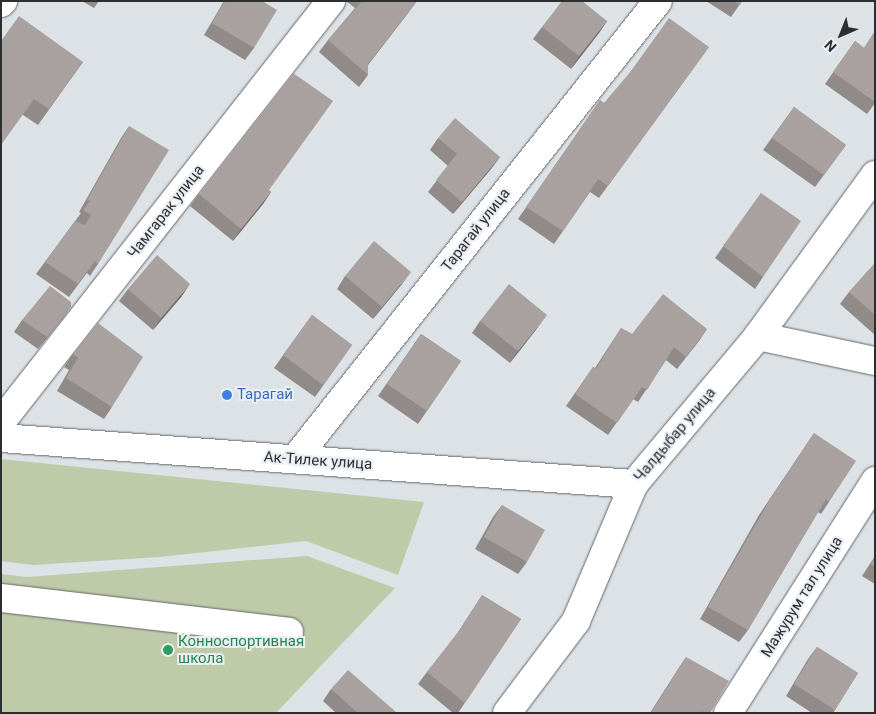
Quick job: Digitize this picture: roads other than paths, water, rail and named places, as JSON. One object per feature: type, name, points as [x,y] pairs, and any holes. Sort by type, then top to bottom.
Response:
[{"type":"street","name":"Чамгарак улица","points":[[1,422],[332,1]]},
{"type":"street","name":"Тарагай улица","points":[[295,459],[658,1]]},
{"type":"street","name":"Чалдыбар улица","points":[[507,713],[576,621],[634,484],[758,336],[875,175]]},
{"type":"street","points":[[758,336],[875,361]]},
{"type":"street","name":"Ак-Тилек улица","points":[[1,438],[634,484]]},
{"type":"street","name":"Мажурум тал улица","points":[[728,713],[875,481]]},
{"type":"street","points":[[1,598],[288,632]]},
{"type":"place","name":"Тарагай","points":[[227,395]]},
{"type":"place","name":"Конноспортивная школа","points":[[168,650]]}]
